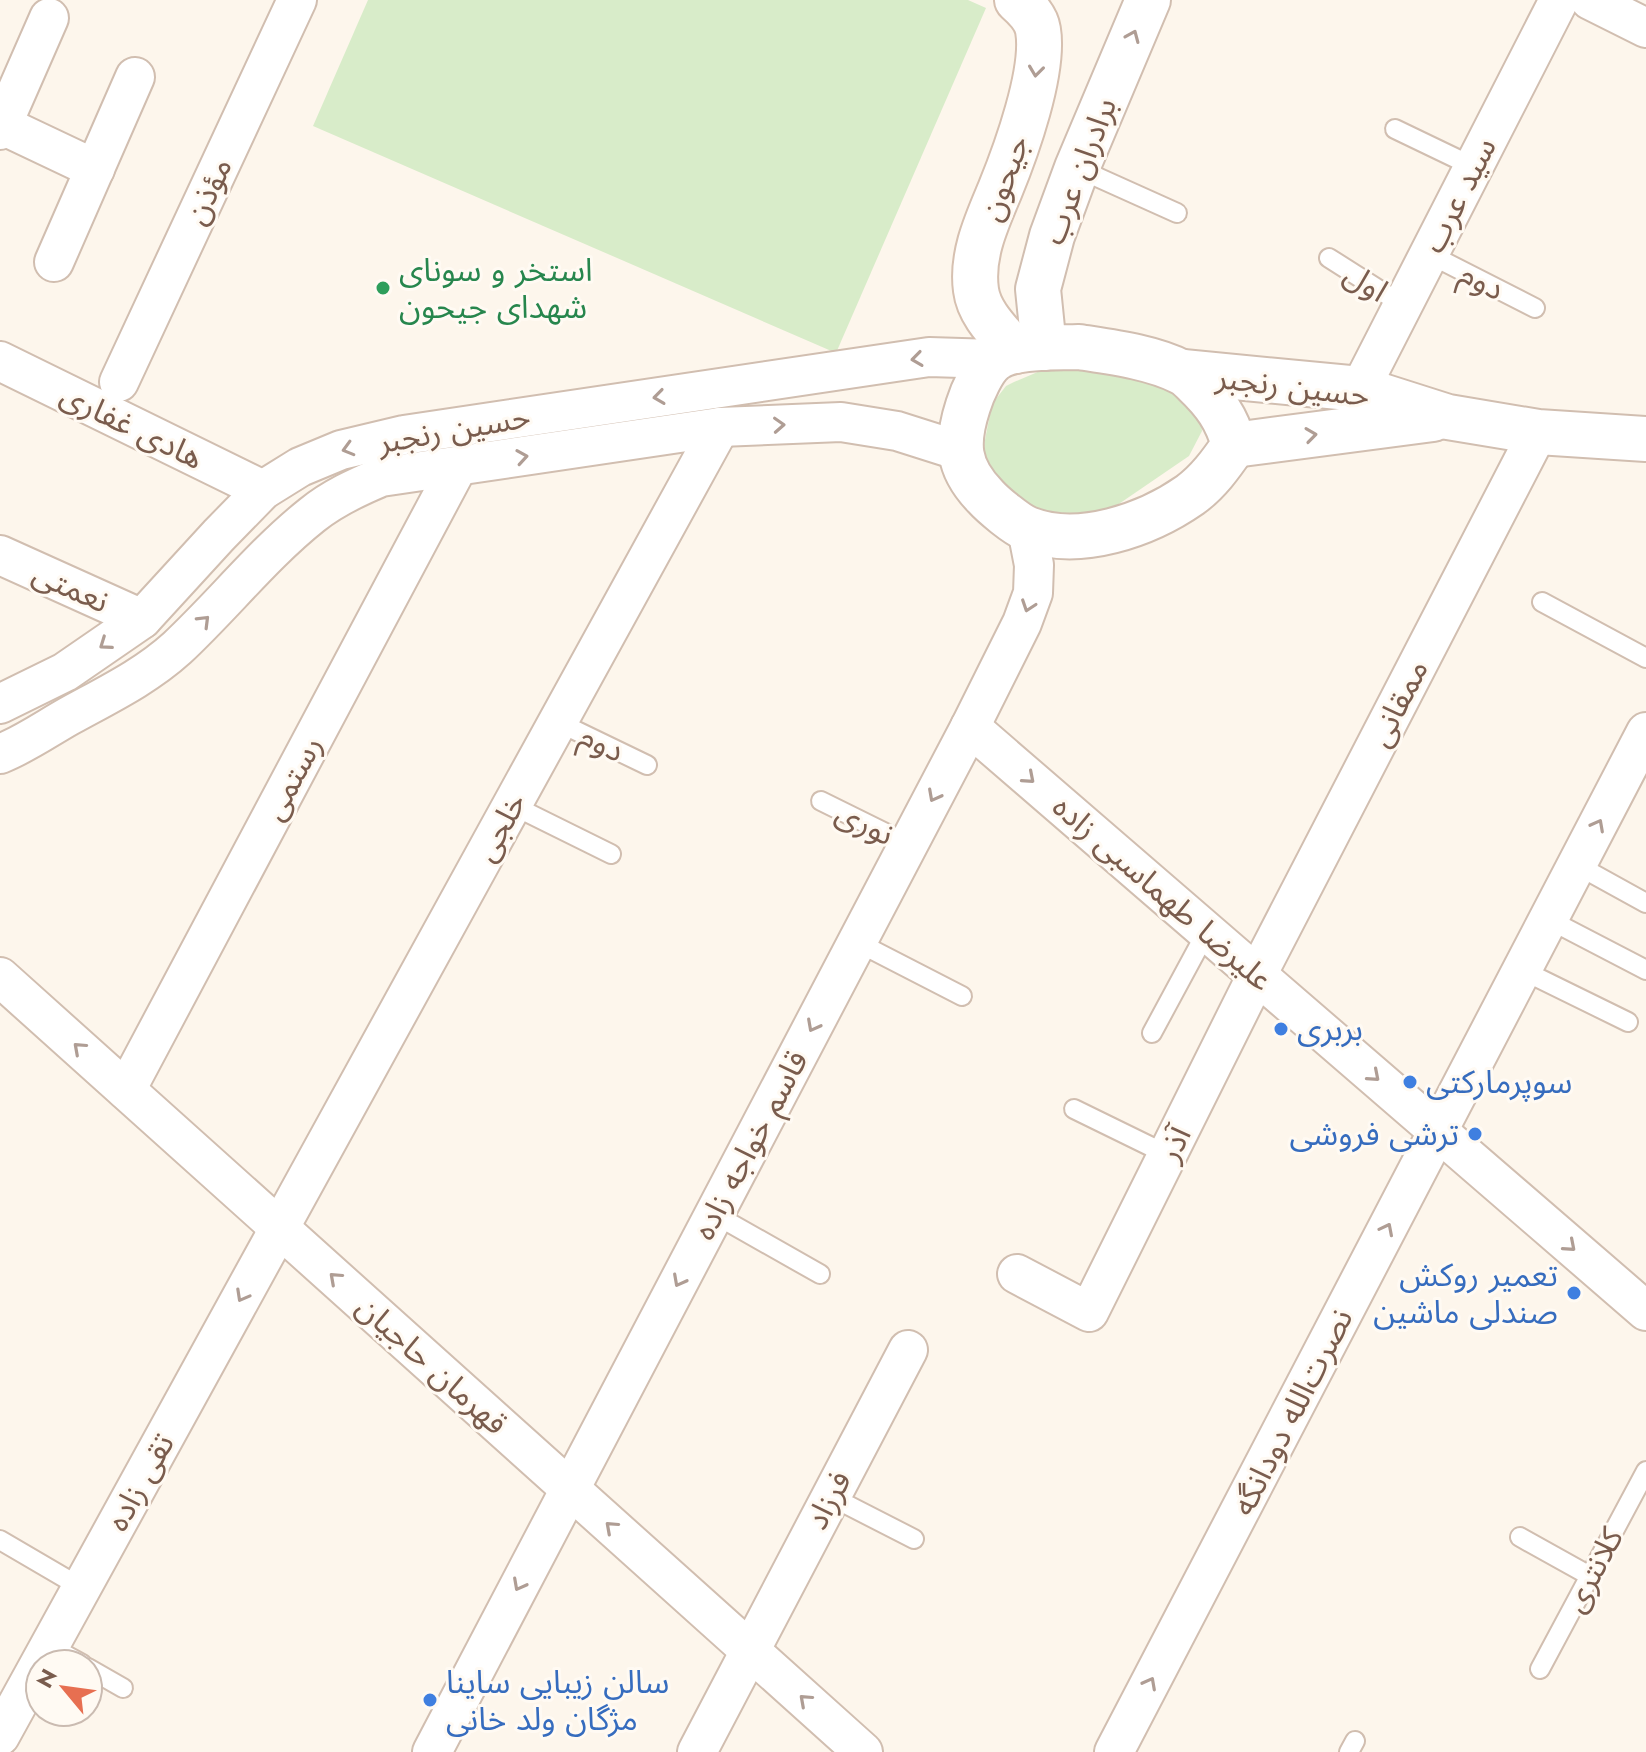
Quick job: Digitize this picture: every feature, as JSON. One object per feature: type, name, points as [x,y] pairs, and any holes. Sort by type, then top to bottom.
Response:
[{"type":"street","name":"مؤذن","points":[[119,382],[297,0]]},
{"type":"street","name":"جیحون","points":[[1017,0],[1029,11],[1038,28],[1035,79],[1025,121],[975,264],[976,292],[984,313],[1018,353]]},
{"type":"street","name":"برادران عرب","points":[[1018,353],[1052,236],[1077,168],[1148,0]]},
{"type":"street","name":"سید عرب","points":[[1360,389],[1559,0]]},
{"type":"street","points":[[1590,0],[1646,28]]},
{"type":"street","points":[[49,18],[1,126],[95,169]]},
{"type":"street","points":[[54,262],[135,77]]},
{"type":"street","points":[[1079,347],[1130,355],[1183,372],[1222,412],[1234,445],[1215,473],[1191,494],[1150,518],[1099,535],[1067,537],[1027,529],[991,502],[964,467],[960,451],[963,423],[980,378],[1018,353],[1079,347]]},
{"type":"street","name":"حسین رنجبر","points":[[0,704],[65,672],[142,619],[263,490],[300,467],[341,450],[404,435],[929,357],[1018,353]]},
{"type":"street","name":"هادی غفاری","points":[[0,361],[263,490]]},
{"type":"street","name":"حسین رنجبر","points":[[1183,372],[1360,389],[1448,417],[1538,432],[1646,439]]},
{"type":"street","name":"حسین رنجبر","points":[[1234,445],[1448,417]]},
{"type":"street","name":"حسین رنجبر","points":[[0,754],[22,746],[134,681],[175,650],[313,514],[352,489],[381,477],[720,427],[841,422],[897,431],[960,451]]},
{"type":"street","name":"خلجی","points":[[280,1227],[720,427]]},
{"type":"street","name":"ممقانی","points":[[1257,975],[1538,432]]},
{"type":"street","name":"رستمی","points":[[126,1090],[458,466]]},
{"type":"street","name":"قاسم خواجه زاده","points":[[432,1752],[1022,623],[1033,593],[1034,565],[1027,529]]},
{"type":"street","name":"نعمتی","points":[[0,555],[142,619]]},
{"type":"street","name":"علیرضا طهماسبی زاده","points":[[970,727],[1646,1311]]},
{"type":"street","name":"نصرت‌الله دودانگه","points":[[1114,1752],[1646,732]]},
{"type":"street","name":"آذر","points":[[1017,1274],[1089,1312],[1257,975]]},
{"type":"street","name":"قهرمان حاجیان","points":[[0,977],[863,1752]]},
{"type":"street","name":"تقی زاده","points":[[68,1648],[82,1588],[280,1227]]},
{"type":"street","name":"فرزاد","points":[[697,1752],[908,1350]]},
{"type":"street","name":"تقی زاده","points":[[0,1736],[24,1707]]},
{"type":"lane","points":[[1395,129],[1474,167]]},
{"type":"lane","points":[[1077,168],[1177,213]]},
{"type":"lane","name":"دوم","points":[[1429,254],[1535,308]]},
{"type":"lane","name":"اول","points":[[1329,258],[1403,305]]},
{"type":"lane","points":[[1542,602],[1646,658]]},
{"type":"lane","name":"دوم","points":[[558,722],[647,765]]},
{"type":"lane","name":"نوری","points":[[821,801],[908,844]]},
{"type":"lane","points":[[512,805],[611,854]]},
{"type":"lane","points":[[1577,865],[1646,903]]},
{"type":"lane","points":[[1548,919],[1646,970]]},
{"type":"lane","points":[[1152,1033],[1207,931]]},
{"type":"lane","points":[[857,942],[962,996]]},
{"type":"lane","points":[[1522,970],[1628,1022]]},
{"type":"lane","points":[[1074,1109],[1168,1155]]},
{"type":"lane","points":[[714,1214],[820,1274]]},
{"type":"lane","name":"کلانتری","points":[[1540,1669],[1646,1471]]},
{"type":"lane","points":[[830,1496],[914,1539]]},
{"type":"lane","points":[[1520,1537],[1590,1576]]},
{"type":"lane","points":[[0,1540],[82,1588]]},
{"type":"lane","points":[[104,1677],[123,1688]]},
{"type":"green space","points":[[368,0],[968,0],[986,8],[836,353],[313,126]]},
{"type":"green space","points":[[1066,362],[1163,379],[1200,413],[1202,431],[1189,456],[1110,510],[1077,521],[1020,510],[986,465],[984,445],[992,404],[1006,386]]},
{"type":"place","name":"استخر و سونای شهدای جیحون","points":[[383,288]]},
{"type":"place","name":"بربری","points":[[1281,1029]]},
{"type":"place","name":"سوپرمارکتی","points":[[1410,1082]]},
{"type":"place","name":"ترشی فروشی","points":[[1475,1134]]},
{"type":"place","name":"تعمیر روکش صندلی ماشین","points":[[1574,1293]]},
{"type":"place","name":"سالن زیبایی ساینا مژگان ولد خانی","points":[[430,1700]]}]
